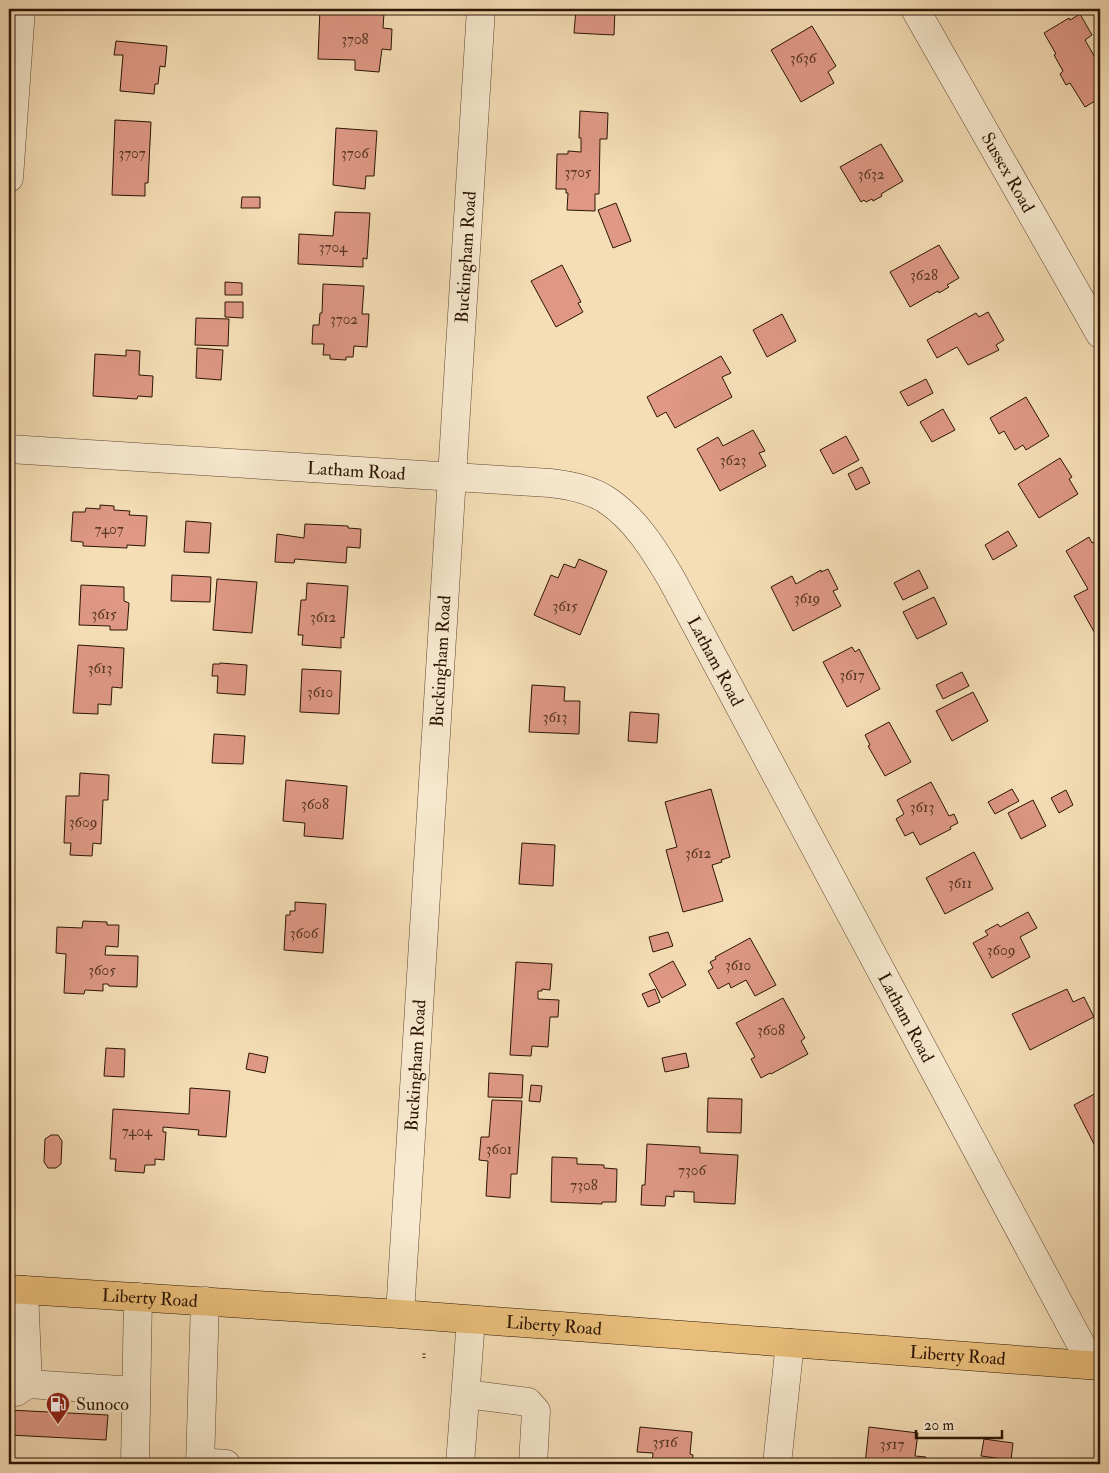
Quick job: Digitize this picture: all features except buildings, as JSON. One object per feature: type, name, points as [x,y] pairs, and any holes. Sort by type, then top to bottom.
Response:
[{"type":"main road","name":"Liberty Road","points":[[16,1290],[400,1314],[1096,1366]]},
{"type":"street","points":[[9,178],[21,9]]},
{"type":"street","name":"Buckingham Road","points":[[400,1314],[481,9]]},
{"type":"street","name":"Sussex Road","points":[[915,9],[1100,334]]},
{"type":"street","name":"Latham Road","points":[[9,449],[550,482],[585,490],[605,499],[624,515],[641,532],[682,597],[1096,1366]]},
{"type":"street","points":[[16,1290],[19,1389],[136,1391]]},
{"type":"street","points":[[135,1464],[138,1297]]},
{"type":"street","points":[[205,1301],[208,1464]]},
{"type":"street","points":[[460,1464],[471,1320]]},
{"type":"street","points":[[777,1464],[790,1343]]},
{"type":"street","points":[[466,1394],[528,1402],[536,1411],[533,1464]]},
{"type":"path","points":[[424,1351],[424,1358]]},
{"type":"place","name":"Sunoco","points":[[58,1425]]}]
